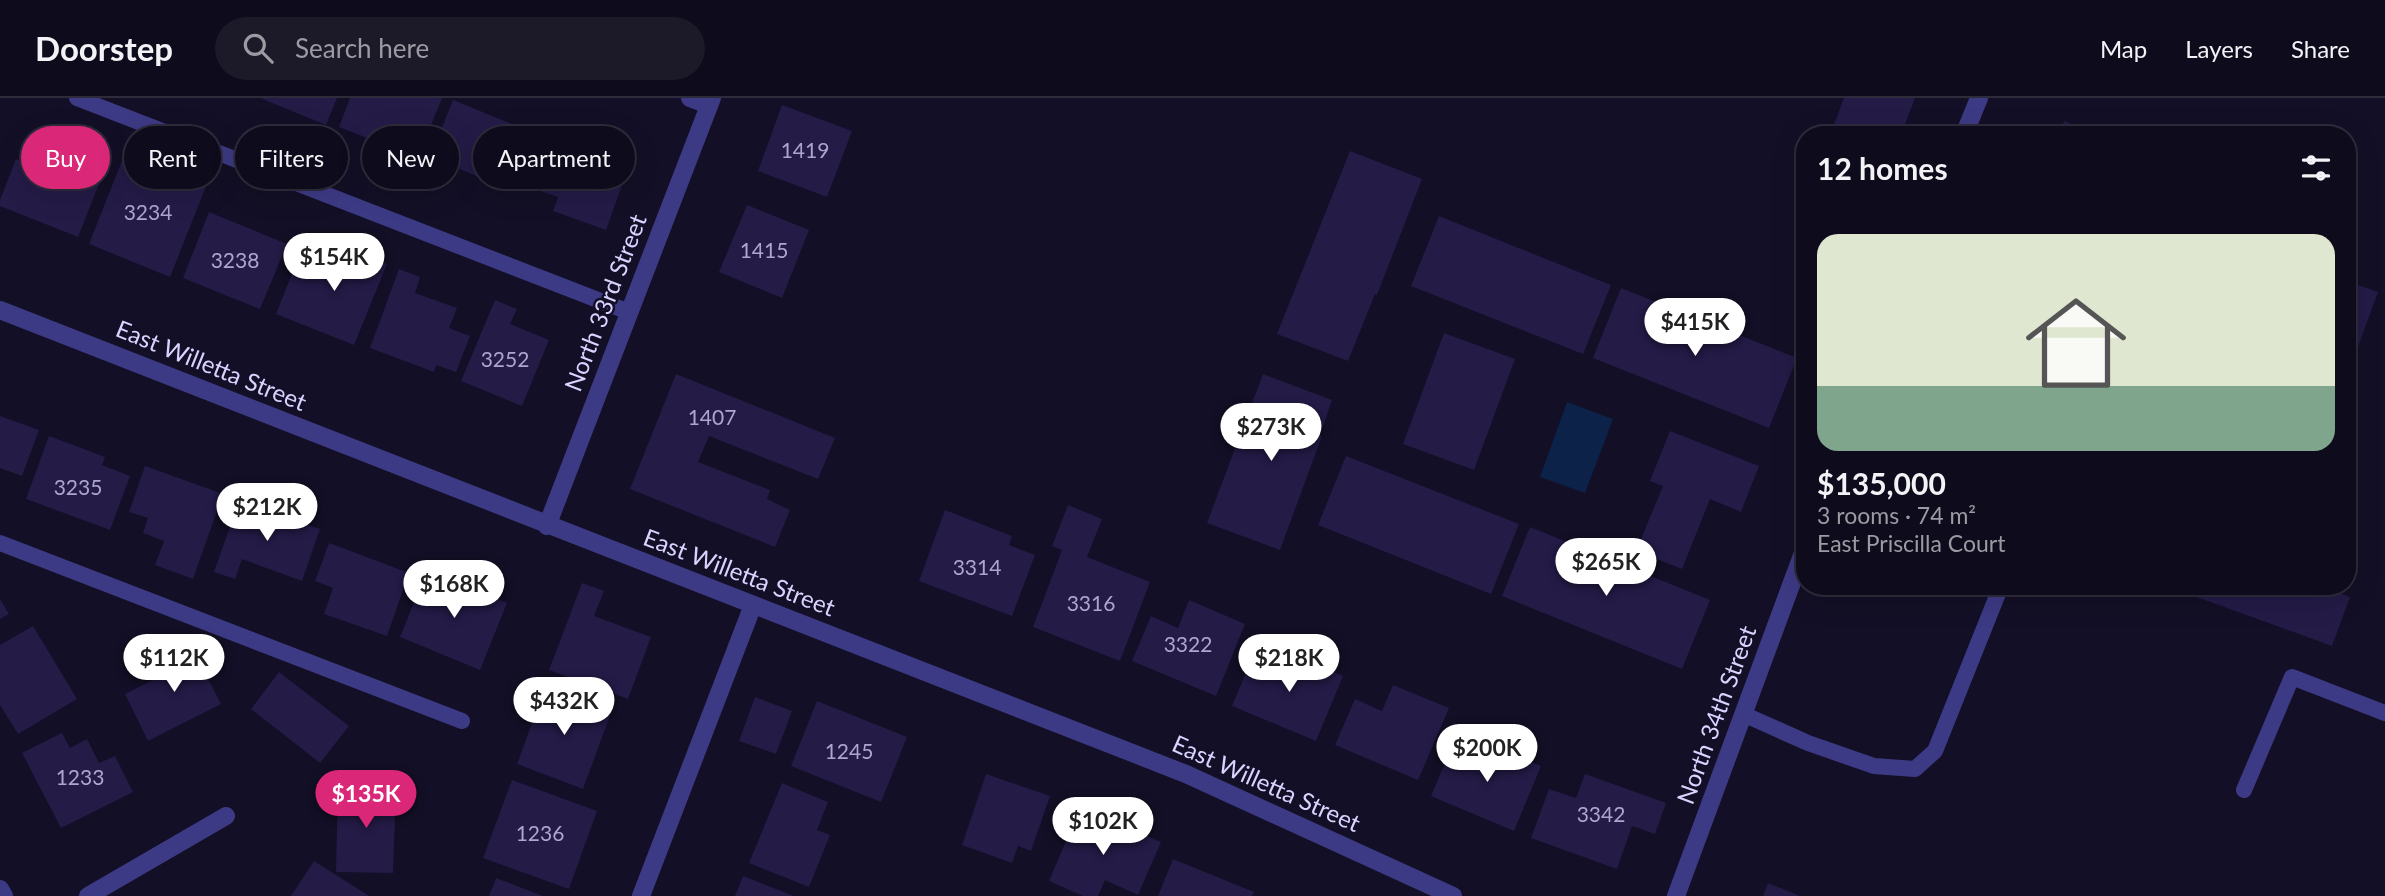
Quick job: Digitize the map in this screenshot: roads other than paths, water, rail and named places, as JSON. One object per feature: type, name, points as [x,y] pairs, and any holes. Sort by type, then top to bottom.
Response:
[{"type":"street","points":[[690,98],[710,102]]},
{"type":"street","points":[[1968,126],[1979,98]]},
{"type":"street","name":"North 33rd Street","points":[[547,526],[710,102]]},
{"type":"street","name":"East Willetta Street","points":[[0,310],[1186,774],[1453,896]]},
{"type":"street","name":"North 34th Street","points":[[1676,896],[1796,572]]},
{"type":"street","points":[[641,896],[753,605]]},
{"type":"street","points":[[88,896],[226,816]]},
{"type":"street","points":[[0,889],[4,896]]},
{"type":"lane","points":[[77,98],[629,312]]},
{"type":"lane","points":[[0,542],[462,721]]},
{"type":"lane","points":[[1743,714],[1808,743],[1874,766],[1915,769],[1935,751],[1997,595]]},
{"type":"lane","points":[[2244,790],[2292,677],[2385,713]]},
{"type":"water","points":[[1567,402],[1613,419],[1585,493],[1540,477]]}]
